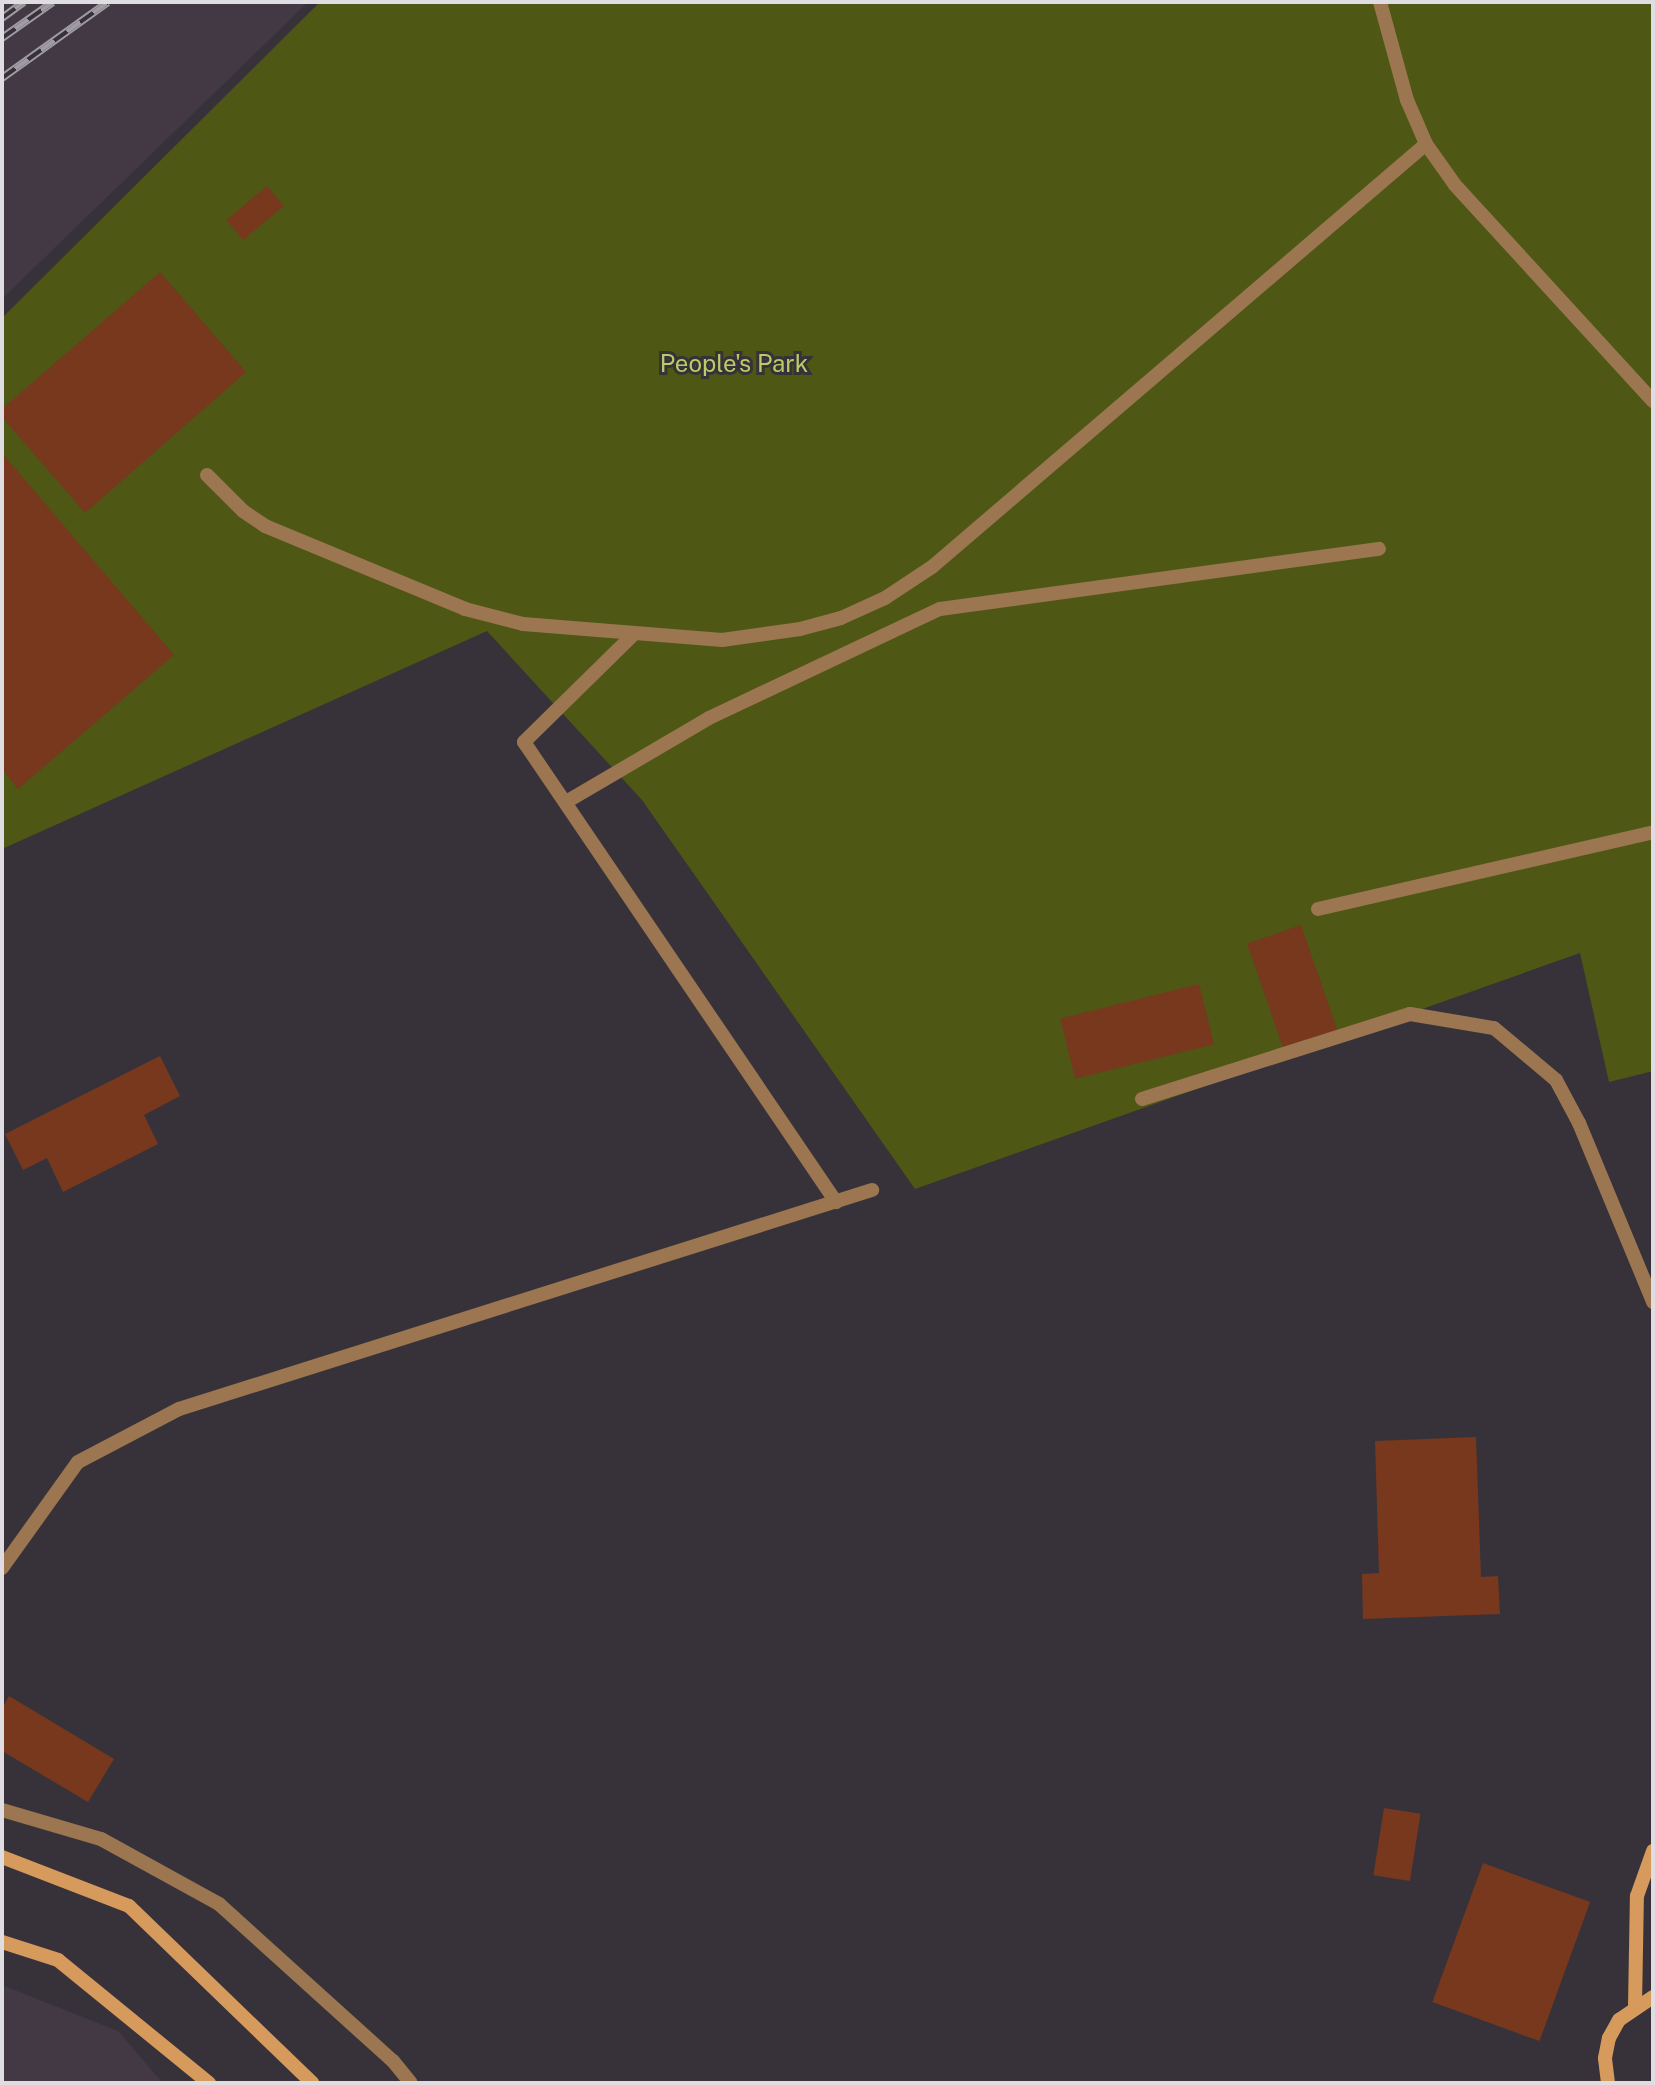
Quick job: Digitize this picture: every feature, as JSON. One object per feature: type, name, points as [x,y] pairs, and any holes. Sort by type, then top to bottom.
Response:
[{"type":"main road","points":[[1635,2006],[1637,1896],[1653,1851]]},
{"type":"main road","points":[[2,1857],[129,1906],[312,2083]]},
{"type":"main road","points":[[2,1942],[58,1960],[209,2083]]},
{"type":"main road","points":[[1606,2082],[1609,2038],[1635,2006],[1653,1997]]},
{"type":"street","points":[[1380,2],[1407,100],[1426,145],[1455,185],[1653,401]]},
{"type":"street","points":[[207,475],[243,511],[265,526],[465,609],[523,624],[633,635],[722,640],[800,629],[841,618],[885,598],[991,519],[1262,287],[1350,205],[1426,145]]},
{"type":"street","points":[[566,802],[709,718],[940,610],[1379,549]]},
{"type":"street","points":[[633,635],[524,743],[836,1202]]},
{"type":"street","points":[[1318,909],[1653,832]]},
{"type":"street","points":[[1142,1099],[1410,1014],[1494,1028],[1556,1080],[1579,1123],[1653,1302]]},
{"type":"street","points":[[2,1568],[78,1462],[179,1409],[872,1190]]},
{"type":"street","points":[[2,1810],[101,1839],[219,1904],[393,2062],[411,2083]]},
{"type":"shaded area","points":[[2,2],[308,2],[2,299]]},
{"type":"shaded area","points":[[2,1985],[118,2031],[163,2083],[2,2083]]},
{"type":"green space","name":"People's Park","points":[[320,2],[1653,2],[1653,1071],[1609,1082],[1580,953],[915,1189],[642,800],[487,631],[2,849],[2,318]]},
{"type":"building","points":[[267,186],[284,206],[243,240],[226,220]]},
{"type":"building","points":[[160,272],[246,372],[85,513],[2,417],[2,409]]},
{"type":"building","points":[[2,453],[174,655],[18,789],[2,769]]},
{"type":"building","points":[[1301,925],[1338,1032],[1284,1050],[1247,944]]},
{"type":"building","points":[[1199,984],[1214,1044],[1075,1079],[1060,1019]]},
{"type":"building","points":[[160,1056],[180,1096],[144,1115],[158,1144],[63,1192],[47,1158],[23,1170],[5,1134]]},
{"type":"building","points":[[1476,1437],[1481,1577],[1498,1576],[1500,1614],[1363,1619],[1362,1574],[1379,1573],[1375,1441]]},
{"type":"building","points":[[9,1696],[114,1759],[88,1802],[2,1751],[2,1708]]},
{"type":"building","points":[[1384,1808],[1421,1814],[1410,1881],[1373,1875]]},
{"type":"building","points":[[1483,1863],[1590,1902],[1540,2041],[1432,2002]]},
{"type":"railway","points":[[2,18],[24,2]]},
{"type":"railway","points":[[2,38],[53,2]]},
{"type":"railway","points":[[2,78],[108,2]]}]
